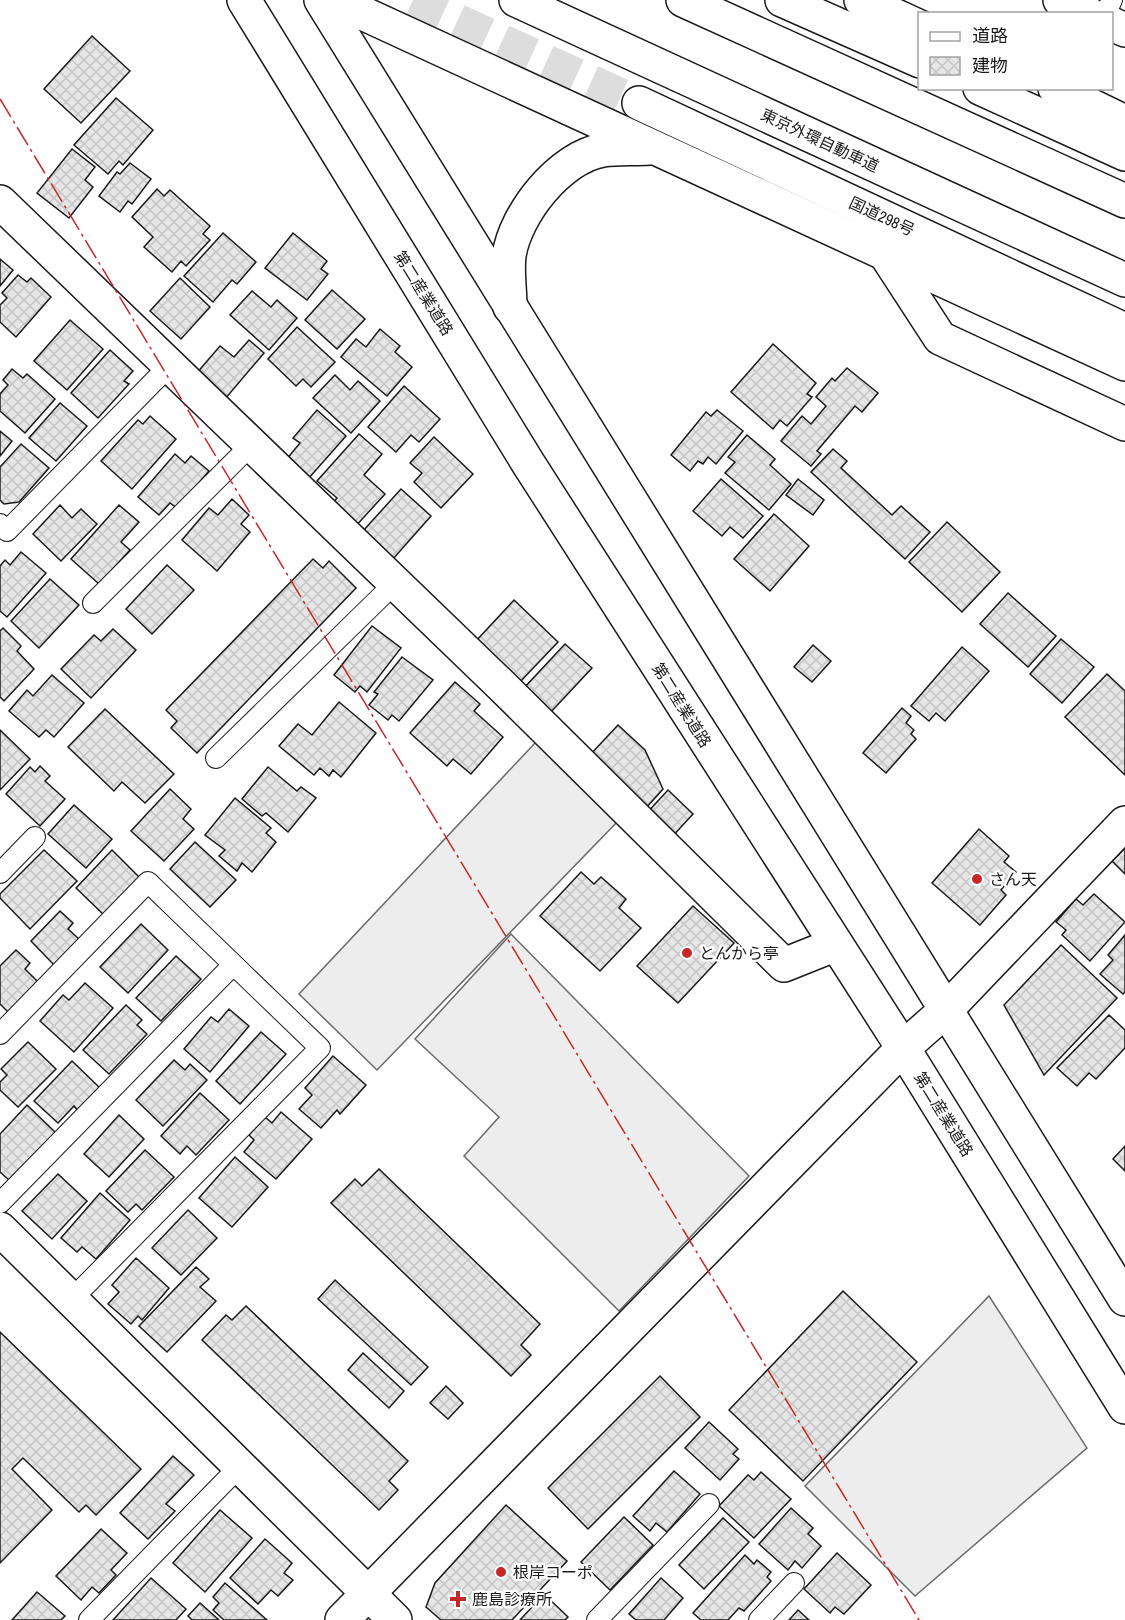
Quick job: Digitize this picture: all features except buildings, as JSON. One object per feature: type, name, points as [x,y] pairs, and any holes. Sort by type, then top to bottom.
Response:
[{"type":"main road","name":"第二産業道路","points":[[244,0],[528,463],[834,945],[903,1048],[1125,1407]]},
{"type":"main road","points":[[321,0],[1125,1299]]},
{"type":"main road","points":[[334,0],[1125,364]]},
{"type":"main road","name":"東京外環自動車道","points":[[516,0],[1125,279]]},
{"type":"main road","points":[[682,0],[1125,201]]},
{"type":"main road","points":[[782,0],[918,61]]},
{"type":"main road","points":[[861,0],[918,26]]},
{"type":"main road","points":[[1060,0],[1085,12]]},
{"type":"main road","points":[[984,90],[1125,154]]},
{"type":"main road","points":[[1059,90],[1125,122]]},
{"type":"main road","name":"国道298号","points":[[639,103],[1125,330]]},
{"type":"main road","points":[[510,307],[509,255],[521,224],[540,193],[562,168],[600,151],[654,148]]},
{"type":"main road","points":[[0,202],[395,583],[784,965],[834,945]]},
{"type":"main road","points":[[885,252],[940,338],[1125,424]]},
{"type":"main road","points":[[342,1620],[903,1048],[945,1011],[1125,823]]},
{"type":"main road","points":[[0,1229],[396,1620]]},
{"type":"lane","points":[[0,524],[7,531],[170,365]]},
{"type":"lane","points":[[93,603],[252,444]]},
{"type":"lane","points":[[216,758],[395,583]]},
{"type":"lane","points":[[0,873],[35,837]]},
{"type":"lane","points":[[0,1034],[148,882],[320,1048],[72,1299]]},
{"type":"lane","points":[[0,1203],[233,965]]},
{"type":"lane","points":[[89,1620],[240,1466]]},
{"type":"lane","points":[[597,1620],[710,1504]]},
{"type":"lane","points":[[759,1620],[794,1583]]},
{"type":"shaded area","points":[[536,742],[619,820],[377,1070],[299,994]]},
{"type":"shaded area","points":[[511,934],[749,1176],[619,1311],[464,1156],[499,1117],[415,1039]]},
{"type":"shaded area","points":[[989,1296],[1087,1448],[915,1596],[805,1486]]},
{"type":"tunnel","points":[[413,0],[639,103]]},
{"type":"power","points":[[0,99],[919,1620]]},
{"type":"place","name":"さん天","points":[[977,879]]},
{"type":"place","name":"とんから亭","points":[[687,953]]},
{"type":"place","name":"根岸コーポ","points":[[501,1572]]},
{"type":"place","name":"鹿島診療所","points":[[458,1599]]}]
